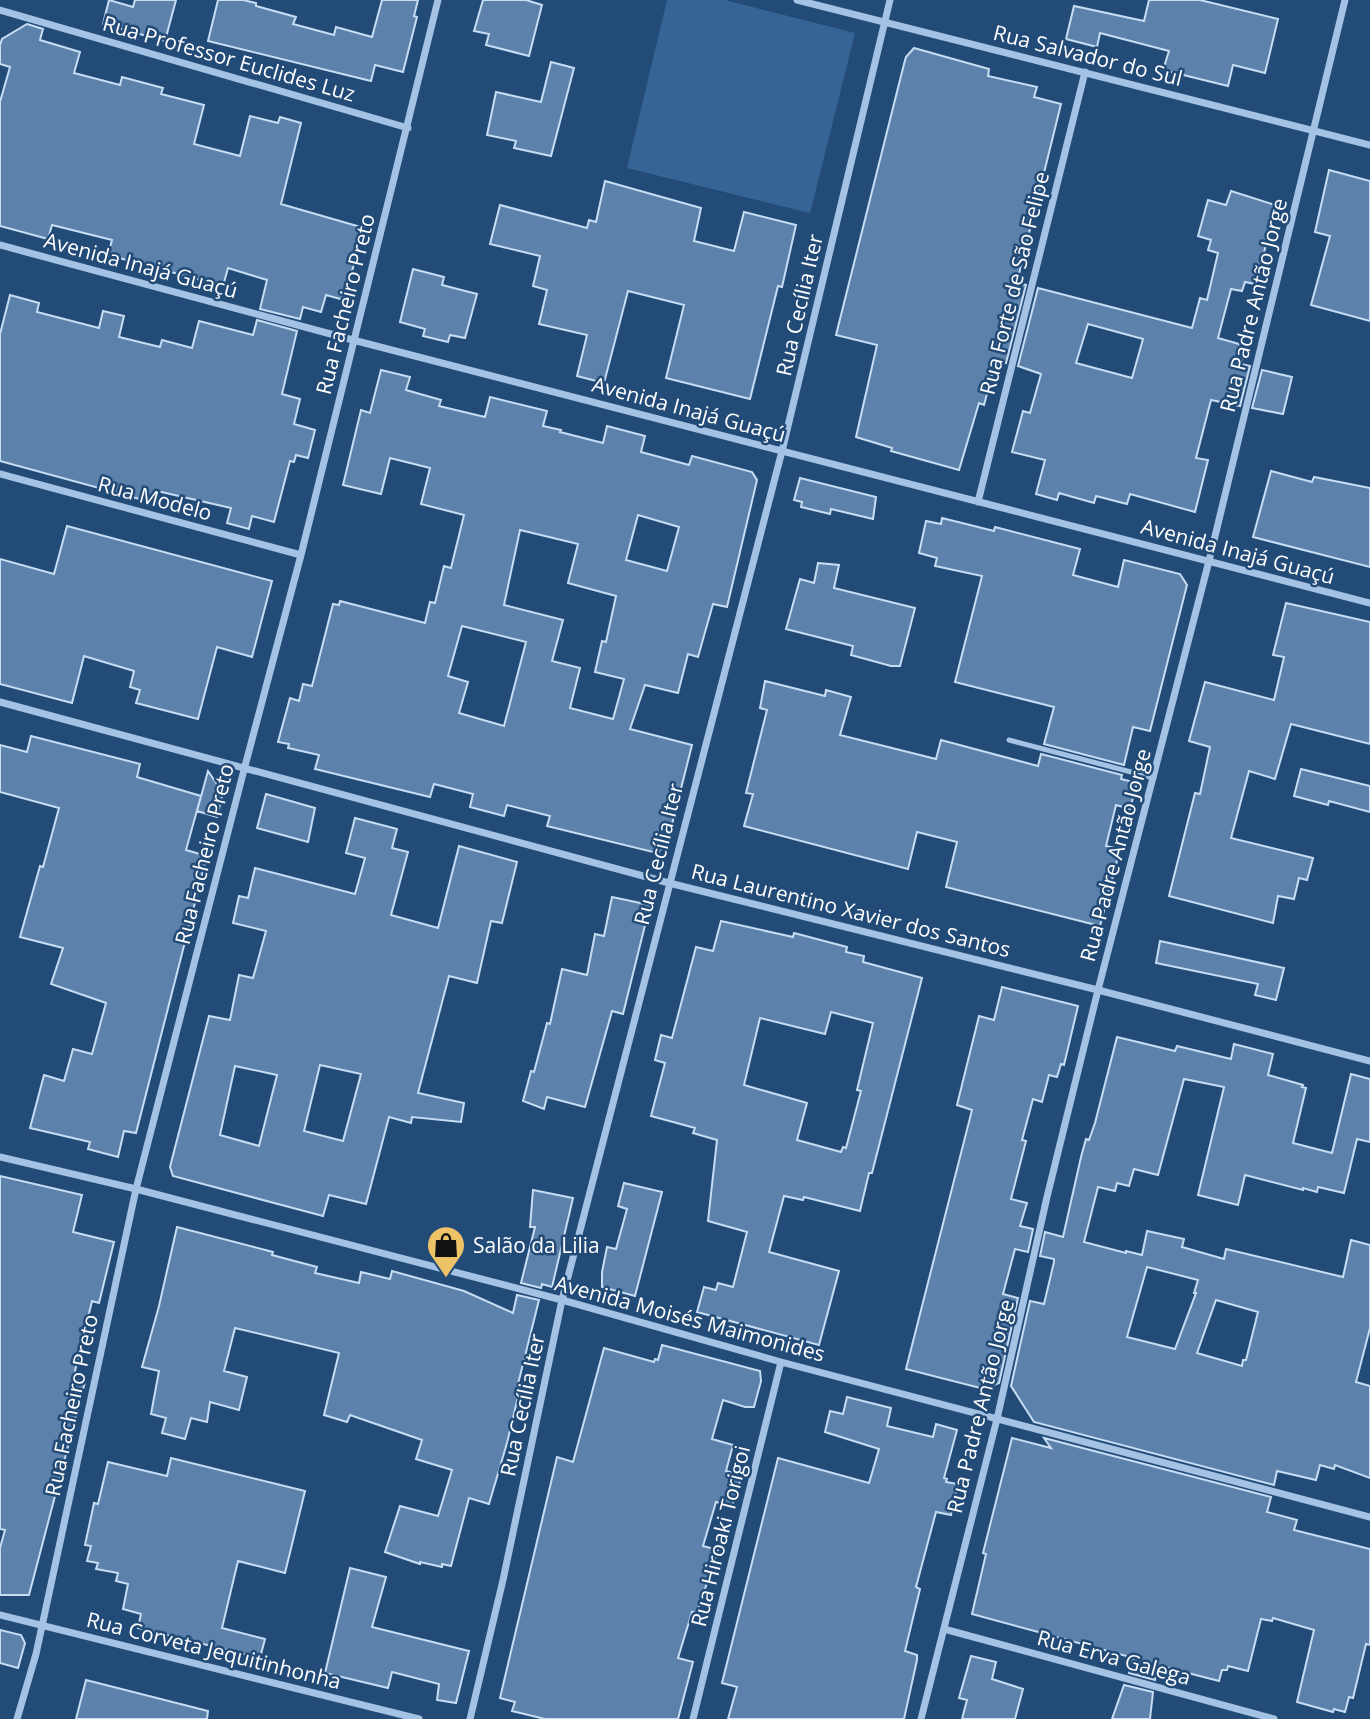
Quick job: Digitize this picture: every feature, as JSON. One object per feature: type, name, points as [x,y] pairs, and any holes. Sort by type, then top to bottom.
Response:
[{"type":"street","name":"Rua Facheiro Preto","points":[[17,1719],[42,1626],[136,1189],[301,555],[438,0]]},
{"type":"street","name":"Rua Salvador do Sul","points":[[797,0],[1370,145]]},
{"type":"street","name":"Rua Cecília Iter","points":[[470,1719],[503,1580],[562,1300],[782,451],[890,0]]},
{"type":"street","name":"Rua Padre Antão Jorge","points":[[921,1719],[997,1419],[1047,1197],[1098,990],[1209,561],[1345,0]]},
{"type":"street","name":"Rua Professor Euclides Luz","points":[[0,10],[408,128]]},
{"type":"street","name":"Rua Forte de São Felipe","points":[[978,502],[1085,72]]},
{"type":"street","name":"Avenida Inajá Guaçú","points":[[0,245],[353,340],[1370,603]]},
{"type":"street","name":"Rua Modelo","points":[[0,474],[301,555]]},
{"type":"street","name":"Rua Laurentino Xavier dos Santos","points":[[0,702],[245,766],[669,883],[1370,1061]]},
{"type":"street","name":"Avenida Moisés Maimonides","points":[[0,1157],[136,1189],[562,1300],[781,1362],[1370,1517]]},
{"type":"street","name":"Rua Hiroaki Torigoi","points":[[693,1719],[781,1362]]},
{"type":"street","name":"Rua Corveta Jequitinhonha","points":[[0,1615],[419,1719]]},
{"type":"street","name":"Rua Erva Galega","points":[[944,1629],[1275,1719]]},
{"type":"lane","points":[[1009,740],[1154,778]]},
{"type":"shaded area","points":[[667,0],[725,0],[855,33],[810,213],[627,168]]},
{"type":"building","points":[[109,0],[133,7],[135,0],[176,0],[165,41],[103,24]]},
{"type":"building","points":[[218,0],[256,3],[256,6],[296,17],[293,24],[334,35],[336,27],[372,37],[382,0],[418,0],[414,16],[417,17],[403,72],[375,65],[371,81],[208,41]]},
{"type":"building","points":[[483,0],[526,0],[542,5],[529,56],[486,45],[489,34],[474,31]]},
{"type":"building","points":[[1149,0],[1200,0],[1278,19],[1265,73],[1233,65],[1228,86],[1163,70],[1169,51],[1100,33],[1097,47],[1066,39],[1074,6],[1144,21]]},
{"type":"building","points":[[27,24],[43,29],[40,40],[80,52],[74,73],[120,85],[122,77],[163,88],[161,94],[204,105],[194,144],[240,156],[250,116],[278,123],[280,117],[301,123],[281,204],[364,228],[344,300],[326,295],[321,312],[303,307],[300,319],[260,309],[267,280],[228,268],[223,286],[108,255],[112,240],[52,225],[48,239],[0,226],[0,102],[10,67],[0,64],[0,45],[2,39]]},
{"type":"building","points":[[914,48],[989,69],[988,76],[1037,87],[1034,97],[1061,104],[1017,282],[1026,285],[1006,363],[996,360],[984,405],[979,403],[959,470],[891,451],[892,448],[856,437],[877,345],[836,335],[904,64]]},
{"type":"building","points":[[551,62],[574,68],[551,156],[514,148],[516,141],[487,135],[496,92],[541,102]]},
{"type":"building","points":[[1329,170],[1370,181],[1370,321],[1311,305],[1330,236],[1315,232]]},
{"type":"building","points":[[605,181],[701,208],[694,241],[734,251],[744,212],[796,225],[782,287],[778,286],[750,399],[666,378],[684,305],[628,291],[604,383],[577,376],[587,335],[539,324],[547,290],[533,286],[540,256],[490,244],[500,205],[587,228],[589,220],[596,222]]},
{"type":"building","points":[[1231,191],[1275,205],[1258,279],[1255,284],[1245,282],[1242,291],[1231,289],[1218,338],[1246,346],[1241,364],[1250,366],[1240,406],[1211,400],[1196,458],[1208,460],[1195,512],[1130,494],[1127,504],[1096,496],[1094,503],[1059,493],[1057,500],[1036,494],[1045,460],[1012,452],[1023,411],[1030,413],[1041,374],[1018,366],[1038,288],[1192,328],[1200,298],[1207,300],[1218,253],[1208,250],[1211,240],[1198,236],[1208,200],[1226,205]],"holes":[[[1088,324],[1143,339],[1132,378],[1076,363]]]},
{"type":"building","points":[[413,269],[444,277],[442,285],[477,294],[465,338],[450,335],[448,342],[423,336],[425,329],[400,322]]},
{"type":"building","points":[[10,295],[39,303],[37,312],[99,328],[103,311],[124,316],[119,337],[160,347],[162,340],[192,348],[199,321],[253,335],[257,320],[297,331],[282,394],[300,399],[294,424],[315,430],[308,458],[296,455],[294,462],[290,461],[274,522],[252,516],[249,529],[227,523],[231,508],[157,491],[154,503],[0,461],[0,334]]},
{"type":"building","points":[[381,370],[410,377],[406,390],[441,400],[439,406],[485,417],[490,397],[547,411],[543,426],[561,430],[560,432],[603,443],[607,426],[645,436],[641,452],[689,465],[692,456],[752,472],[757,480],[727,607],[713,604],[698,657],[688,654],[678,693],[645,685],[630,729],[692,745],[667,844],[657,853],[547,826],[550,816],[507,805],[504,816],[470,807],[473,794],[434,784],[430,797],[315,769],[319,755],[288,748],[289,744],[278,742],[290,698],[299,701],[303,684],[312,686],[333,604],[339,605],[340,601],[425,623],[430,602],[435,603],[444,566],[451,568],[464,515],[421,504],[430,468],[390,458],[381,494],[343,485],[361,410],[370,413]],"holes":[[[638,515],[679,527],[667,571],[626,560]],[[520,530],[578,544],[568,583],[616,596],[606,642],[602,641],[595,672],[624,679],[613,719],[570,708],[580,668],[552,661],[563,620],[504,605]],[[462,626],[526,642],[504,726],[459,713],[468,682],[448,676]]]},
{"type":"building","points":[[1262,370],[1292,377],[1283,414],[1252,408]]},
{"type":"building","points":[[1271,471],[1312,482],[1314,477],[1370,488],[1370,567],[1253,537]]},
{"type":"building","points":[[800,478],[876,497],[873,519],[831,509],[830,514],[801,507],[802,502],[794,500]]},
{"type":"building","points":[[942,518],[994,531],[995,527],[1080,549],[1073,575],[1118,587],[1124,560],[1180,574],[1187,585],[1150,731],[1133,727],[1124,765],[1044,744],[1054,707],[955,682],[982,576],[935,566],[937,558],[919,553],[926,521],[941,524]]},
{"type":"building","points":[[67,526],[272,581],[252,657],[217,647],[198,719],[136,703],[140,690],[130,687],[134,671],[84,656],[72,703],[0,684],[0,559],[54,574]]},
{"type":"building","points":[[818,563],[839,565],[834,588],[915,608],[900,666],[851,655],[853,646],[786,629],[800,579],[814,583]]},
{"type":"building","points":[[1286,603],[1370,622],[1370,744],[1291,724],[1275,779],[1249,771],[1231,838],[1313,858],[1307,880],[1299,878],[1294,899],[1278,896],[1273,923],[1169,896],[1195,793],[1200,794],[1210,747],[1189,741],[1205,682],[1274,700],[1284,657],[1273,655]]},
{"type":"building","points":[[765,681],[825,696],[826,690],[851,697],[840,735],[936,759],[941,740],[1038,766],[1041,754],[1122,775],[1121,779],[1137,783],[1130,809],[1116,805],[1106,846],[1120,849],[1100,926],[946,887],[957,842],[917,832],[908,869],[744,826],[753,794],[746,793],[767,710],[760,708]]},
{"type":"building","points":[[31,736],[140,764],[137,777],[201,796],[186,850],[207,856],[136,1133],[124,1131],[118,1157],[88,1149],[90,1142],[30,1128],[44,1075],[64,1081],[73,1049],[92,1054],[106,1003],[51,984],[63,948],[20,937],[59,808],[0,792],[0,745],[27,752]]},
{"type":"building","points":[[1301,769],[1370,786],[1370,812],[1329,801],[1328,805],[1294,796]]},
{"type":"building","points":[[208,771],[223,793],[217,817],[197,811]]},
{"type":"building","points":[[266,794],[315,808],[308,842],[257,828]]},
{"type":"building","points":[[355,818],[397,829],[392,848],[408,852],[391,915],[438,928],[459,846],[517,862],[502,923],[491,921],[477,983],[449,976],[418,1093],[464,1103],[461,1122],[412,1117],[411,1123],[389,1117],[366,1204],[329,1195],[323,1216],[173,1176],[170,1167],[209,1016],[230,1020],[239,975],[253,978],[266,931],[233,923],[239,896],[248,898],[255,868],[355,894],[365,858],[346,853]],"holes":[[[320,1065],[361,1074],[343,1141],[304,1131]],[[235,1066],[277,1075],[259,1146],[220,1135]]]},
{"type":"building","points":[[612,897],[650,905],[623,1014],[612,1011],[585,1107],[547,1097],[544,1109],[523,1101],[547,1023],[550,1024],[562,969],[587,975],[595,934],[604,936]]},
{"type":"building","points":[[721,921],[793,937],[794,933],[847,947],[846,952],[864,956],[863,962],[922,978],[860,1211],[804,1197],[803,1200],[784,1196],[769,1252],[839,1271],[819,1345],[697,1312],[704,1287],[716,1290],[718,1283],[733,1287],[747,1232],[708,1221],[717,1140],[693,1133],[695,1128],[651,1116],[665,1063],[655,1060],[661,1035],[672,1038],[696,947],[713,951]],"holes":[[[831,1012],[873,1023],[857,1090],[861,1091],[846,1148],[843,1147],[841,1152],[797,1140],[807,1103],[744,1085],[760,1018],[825,1034]]]},
{"type":"building","points":[[1160,941],[1284,968],[1276,1000],[1255,995],[1258,984],[1156,963]]},
{"type":"building","points":[[1002,987],[1078,1006],[1064,1065],[1061,1064],[1057,1077],[1049,1075],[1042,1102],[1033,1099],[1022,1140],[1026,1141],[1011,1199],[1027,1203],[1020,1226],[1033,1229],[1028,1252],[1015,1249],[1003,1294],[1018,1298],[999,1383],[984,1389],[906,1369],[972,1110],[957,1105],[979,1016],[994,1020]]},
{"type":"building","points":[[1117,1037],[1175,1051],[1177,1046],[1231,1059],[1234,1044],[1273,1054],[1268,1075],[1306,1088],[1293,1143],[1332,1153],[1351,1074],[1370,1079],[1370,1142],[1357,1139],[1344,1193],[1318,1187],[1317,1192],[1303,1190],[1245,1175],[1238,1205],[1198,1195],[1224,1087],[1184,1079],[1158,1175],[1134,1169],[1129,1186],[1117,1183],[1115,1191],[1098,1187],[1084,1242],[1142,1255],[1147,1231],[1184,1239],[1182,1247],[1224,1259],[1226,1249],[1343,1277],[1351,1240],[1370,1245],[1370,1328],[1356,1382],[1370,1386],[1370,1478],[1335,1465],[1334,1469],[1320,1465],[1316,1480],[1277,1471],[1274,1485],[1034,1422],[1011,1386],[1030,1301],[1044,1304],[1054,1262],[1054,1259],[1040,1256],[1045,1232],[1063,1237],[1086,1139],[1089,1140]],"holes":[[[1147,1267],[1198,1280],[1196,1293],[1175,1349],[1127,1337]],[[1216,1300],[1258,1312],[1246,1360],[1243,1360],[1242,1366],[1197,1353]]]},
{"type":"building","points":[[0,1176],[82,1195],[73,1232],[114,1242],[99,1303],[92,1301],[73,1379],[85,1382],[29,1595],[0,1595],[0,1548],[5,1530],[0,1529]]},
{"type":"building","points":[[624,1183],[662,1192],[635,1296],[602,1287],[607,1247],[616,1249],[627,1209],[618,1206]]},
{"type":"building","points":[[533,1190],[573,1198],[552,1287],[542,1284],[541,1288],[521,1283],[535,1227],[530,1227]]},
{"type":"building","points":[[177,1227],[273,1252],[272,1255],[317,1267],[315,1273],[359,1283],[361,1272],[390,1279],[392,1271],[464,1291],[513,1313],[517,1295],[539,1300],[515,1396],[518,1397],[507,1443],[489,1504],[469,1498],[451,1566],[420,1564],[385,1552],[400,1506],[438,1516],[452,1470],[416,1459],[422,1440],[350,1415],[347,1422],[324,1415],[339,1353],[235,1328],[224,1371],[247,1377],[239,1410],[210,1402],[207,1422],[191,1418],[185,1439],[162,1433],[166,1418],[151,1414],[159,1371],[142,1367]]},
{"type":"building","points":[[662,1345],[760,1371],[761,1381],[754,1407],[723,1400],[712,1439],[733,1445],[726,1471],[742,1475],[732,1506],[716,1502],[703,1546],[718,1550],[697,1613],[692,1612],[678,1658],[693,1662],[678,1719],[545,1719],[512,1711],[515,1702],[500,1698],[557,1457],[573,1462],[604,1348],[654,1362],[655,1359],[658,1360]]},
{"type":"building","points":[[847,1397],[891,1408],[887,1426],[933,1437],[936,1424],[957,1430],[944,1478],[947,1479],[946,1482],[958,1484],[951,1515],[936,1512],[916,1587],[920,1589],[905,1651],[917,1655],[917,1660],[904,1719],[728,1719],[737,1687],[722,1683],[778,1458],[869,1483],[879,1449],[825,1432],[830,1411],[843,1414]]},
{"type":"building","points":[[1012,1438],[1051,1448],[1044,1438],[1271,1497],[1267,1512],[1297,1520],[1294,1530],[1370,1549],[1370,1645],[1366,1644],[1353,1698],[1349,1697],[1345,1712],[1334,1709],[1333,1712],[1297,1702],[1314,1630],[1273,1618],[1272,1621],[1261,1619],[1248,1671],[1228,1666],[1227,1670],[1222,1670],[1219,1681],[1161,1666],[1157,1667],[1155,1680],[1129,1673],[1133,1660],[1130,1657],[972,1614],[986,1554],[983,1553]]},
{"type":"building","points":[[171,1458],[305,1491],[285,1573],[238,1561],[222,1628],[265,1639],[260,1658],[138,1628],[141,1614],[123,1609],[128,1584],[116,1581],[118,1573],[96,1569],[98,1563],[87,1561],[91,1546],[85,1545],[94,1503],[98,1504],[108,1462],[167,1476]]},
{"type":"building","points":[[350,1568],[386,1577],[372,1627],[469,1651],[456,1703],[437,1700],[439,1684],[392,1672],[388,1688],[325,1673]]},
{"type":"building","points":[[0,1630],[21,1635],[25,1643],[18,1668],[0,1663]]},
{"type":"building","points":[[971,1656],[996,1662],[992,1679],[1023,1689],[1015,1719],[962,1719],[967,1700],[959,1698]]},
{"type":"building","points":[[86,1680],[208,1711],[207,1719],[76,1719]]},
{"type":"building","points":[[1124,1685],[1153,1692],[1150,1719],[1112,1719]]},
{"type":"place","name":"Salão da Lilia","points":[[446,1279]]}]
